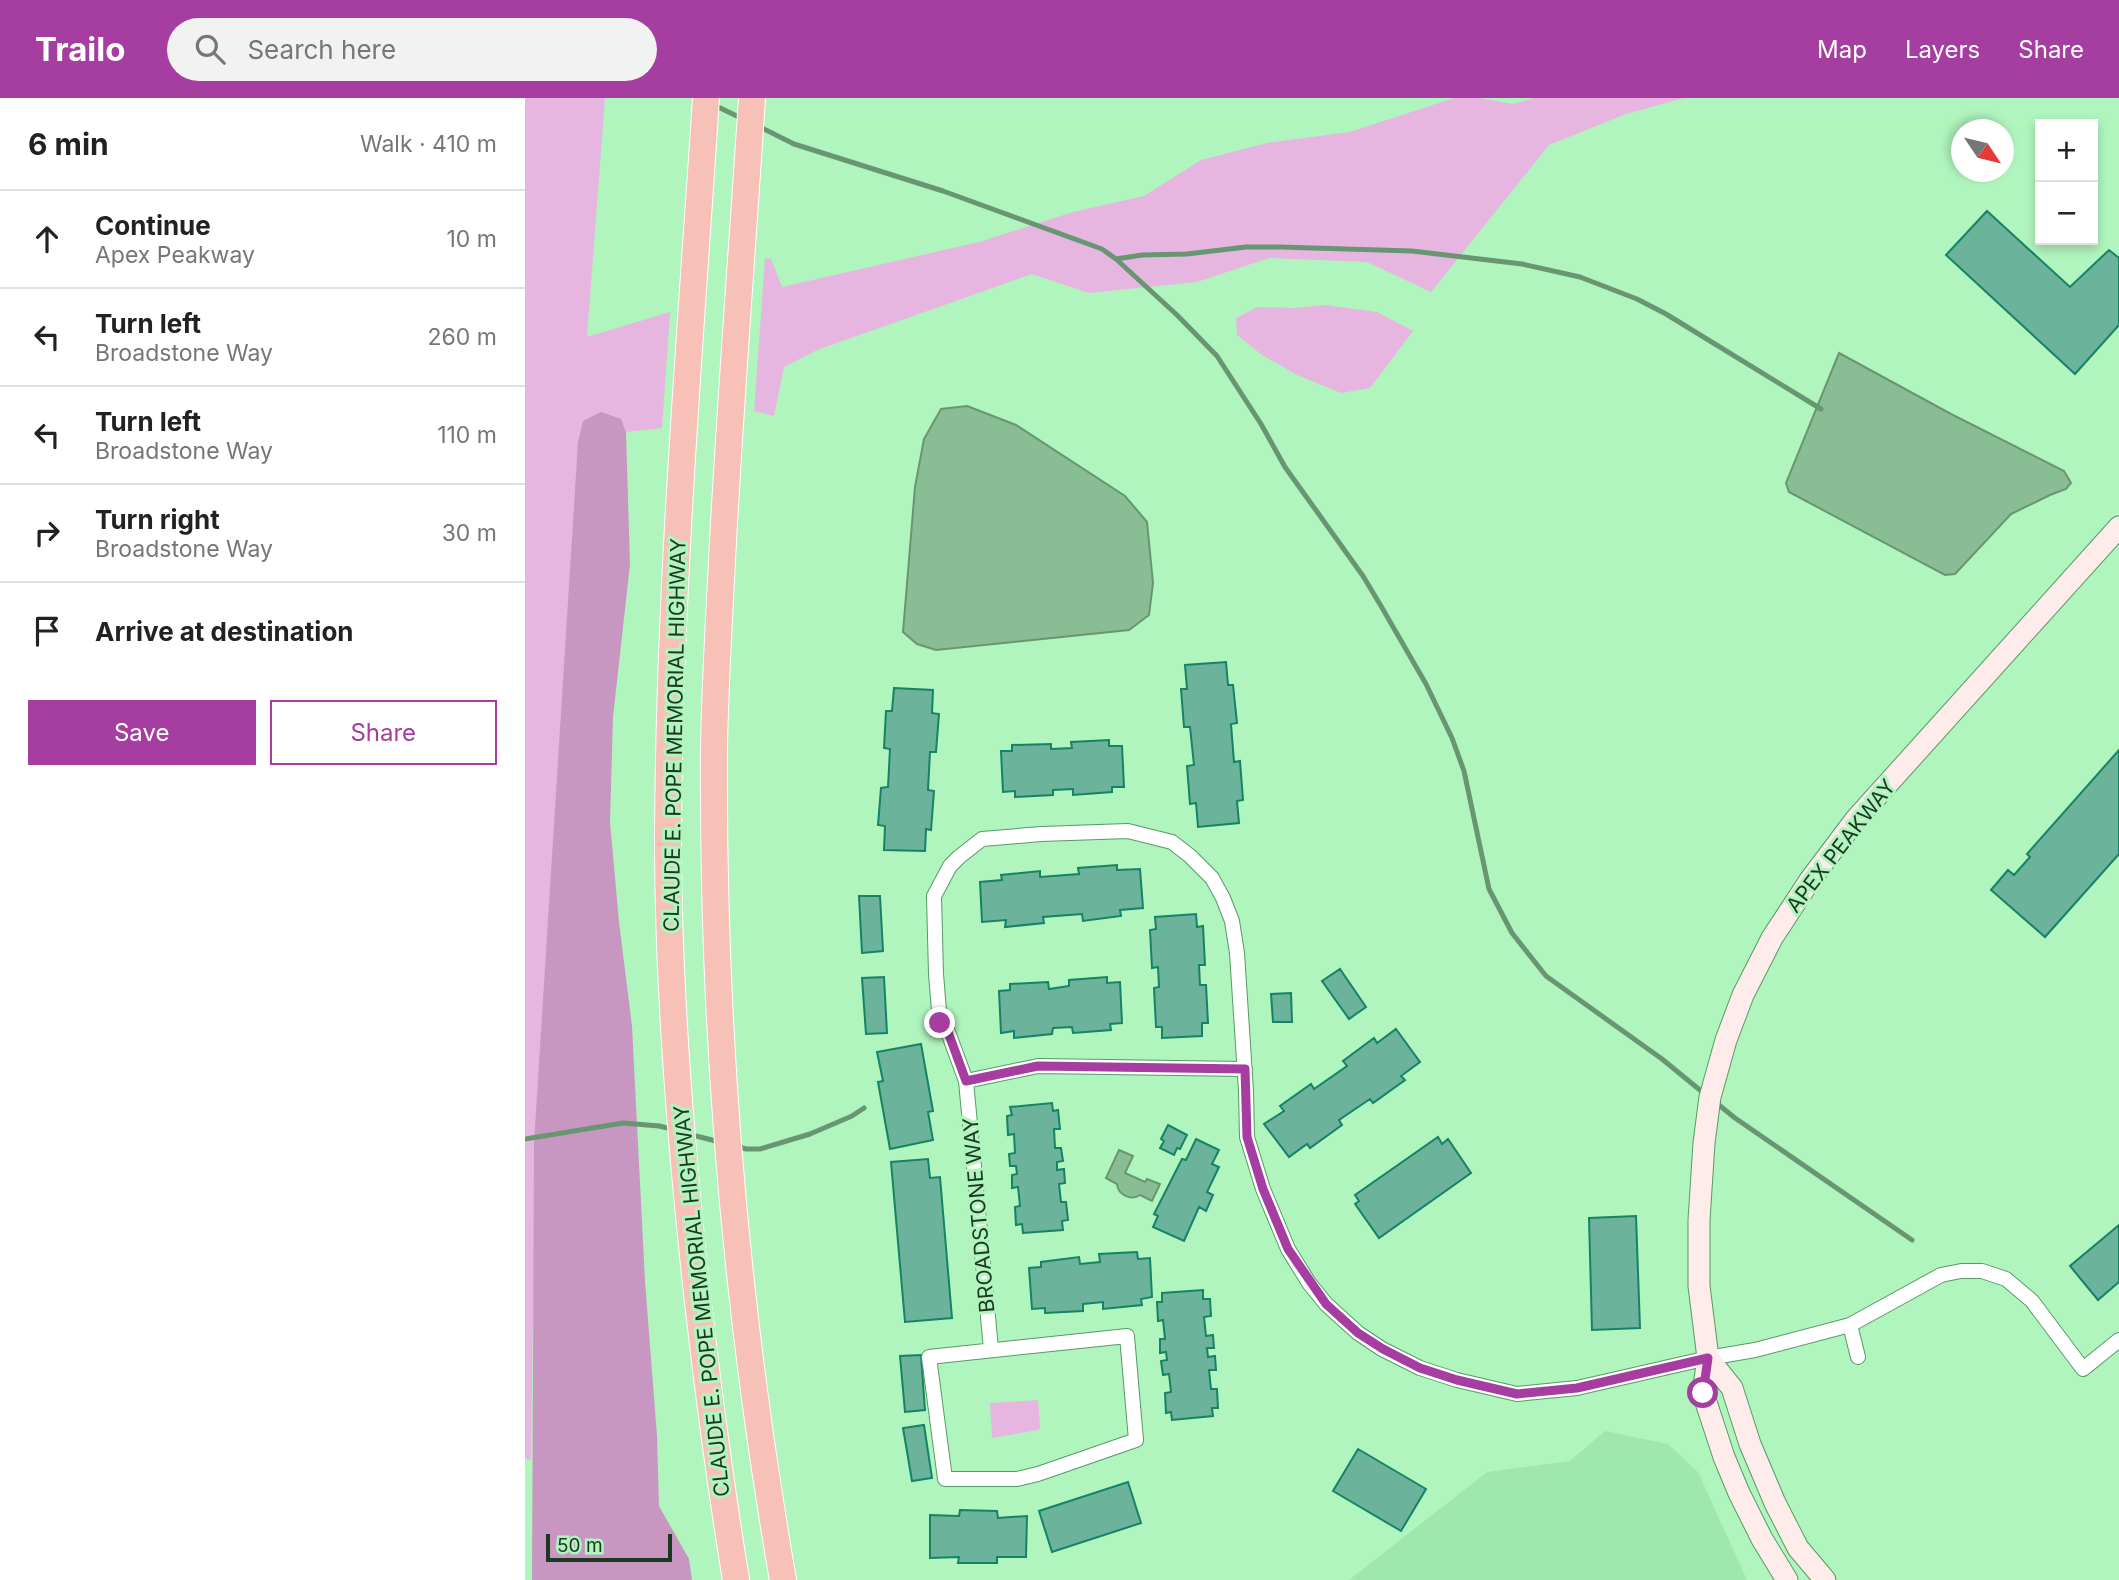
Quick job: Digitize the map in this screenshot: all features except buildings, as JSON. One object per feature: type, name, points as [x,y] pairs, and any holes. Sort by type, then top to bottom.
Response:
[{"type":"highway","name":"CLAUDE E. POPE MEMORIAL HIGHWAY","points":[[706,98],[672,652],[669,866],[672,987],[684,1172],[708,1390],[736,1580]]},
{"type":"highway","name":"CLAUDE E. POPE MEMORIAL HIGHWAY","points":[[752,98],[720,596],[714,745],[715,859],[727,1133],[738,1262],[756,1412],[783,1580]]},
{"type":"main road","name":"APEX PEAKWAY","points":[[1787,1580],[1762,1539],[1724,1457],[1703,1393],[1708,1358],[1699,1286],[1703,1143],[1712,1088],[1726,1040],[1743,995],[1772,939],[1810,880],[1856,820],[2119,527]]},
{"type":"main road","points":[[1708,1358],[1732,1388],[1750,1444],[1798,1548],[1825,1580]]},
{"type":"street","name":"BROADSTONE WAY","points":[[991,1349],[966,1081],[948,1032],[940,1023],[934,896],[958,857],[982,839],[1128,831],[1172,842],[1191,856],[1212,878],[1233,920],[1245,1069],[1247,1137],[1263,1189],[1288,1249],[1326,1304],[1358,1333],[1383,1349],[1420,1368],[1517,1394],[1577,1388],[1755,1350],[1850,1325],[1941,1275],[1961,1271],[1982,1272],[2006,1279],[2032,1301],[2083,1369],[2119,1340]]},
{"type":"street","points":[[966,1081],[1038,1066],[1245,1069]]},
{"type":"street","points":[[1850,1325],[1858,1357]]},
{"type":"street","points":[[1127,1336],[1136,1440],[1017,1479],[945,1479],[929,1357],[991,1349],[1127,1336]]},
{"type":"shaded area","points":[[525,98],[605,98],[587,337],[670,312],[662,428],[626,432],[621,419],[533,1312],[531,1460],[525,1459]]},
{"type":"shaded area","points":[[1454,98],[1479,98],[1513,104],[1534,98],[1684,98],[1626,114],[1549,145],[1431,292],[1367,262],[1269,258],[1197,282],[1089,293],[1032,274],[817,350],[784,367],[774,416],[754,411],[765,258],[771,259],[782,287],[979,242],[1073,212],[1144,196],[1201,160],[1267,143],[1350,132]]},
{"type":"shaded area","points":[[1325,305],[1377,312],[1413,331],[1370,388],[1341,393],[1297,375],[1262,355],[1237,335],[1236,318],[1257,307]]},
{"type":"shaded area","points":[[1839,353],[2064,471],[2071,483],[2066,489],[2011,514],[1955,574],[1945,575],[1789,492],[1786,483]]},
{"type":"shaded area","points":[[967,406],[1016,425],[1125,496],[1147,522],[1153,583],[1149,615],[1129,630],[936,650],[917,644],[903,632],[915,487],[924,439],[941,409]]},
{"type":"shaded area","points":[[601,412],[621,419],[626,432],[630,564],[613,717],[610,822],[632,1026],[659,1506],[689,1559],[692,1580],[532,1580],[534,1143],[578,442],[583,421]]},
{"type":"shaded area","points":[[1119,1150],[1133,1156],[1125,1173],[1145,1182],[1147,1179],[1160,1184],[1152,1201],[1140,1195],[1125,1196],[1117,1184],[1106,1178]]},
{"type":"shaded area","points":[[1038,1400],[1038,1430],[992,1438],[990,1403]]},
{"type":"shaded area","points":[[1605,1431],[1668,1444],[1698,1472],[1747,1580],[1349,1580],[1487,1472],[1570,1461]]},
{"type":"waterway","points":[[714,105],[743,119]]},
{"type":"waterway","points":[[758,126],[794,144],[943,191],[1102,249],[1177,315],[1217,356],[1285,467],[1363,576],[1426,684],[1452,738],[1464,771],[1489,889],[1512,933],[1546,976],[1662,1059],[1706,1095]]},
{"type":"waterway","points":[[1116,259],[1246,247],[1280,247],[1412,251],[1522,264],[1580,277],[1637,299],[1821,409]]},
{"type":"waterway","points":[[1714,1101],[1912,1240]]},
{"type":"waterway","points":[[736,1146],[760,1149],[810,1134],[864,1108]]},
{"type":"waterway","points":[[525,1139],[623,1123],[672,1129]]},
{"type":"waterway","points":[[688,1134],[720,1142]]},
{"type":"route","points":[[940,1023],[948,1032],[966,1081],[1038,1066],[1245,1069],[1247,1137],[1263,1189],[1288,1249],[1326,1304],[1358,1333],[1420,1368],[1517,1394],[1577,1388],[1708,1358],[1703,1393]]}]
